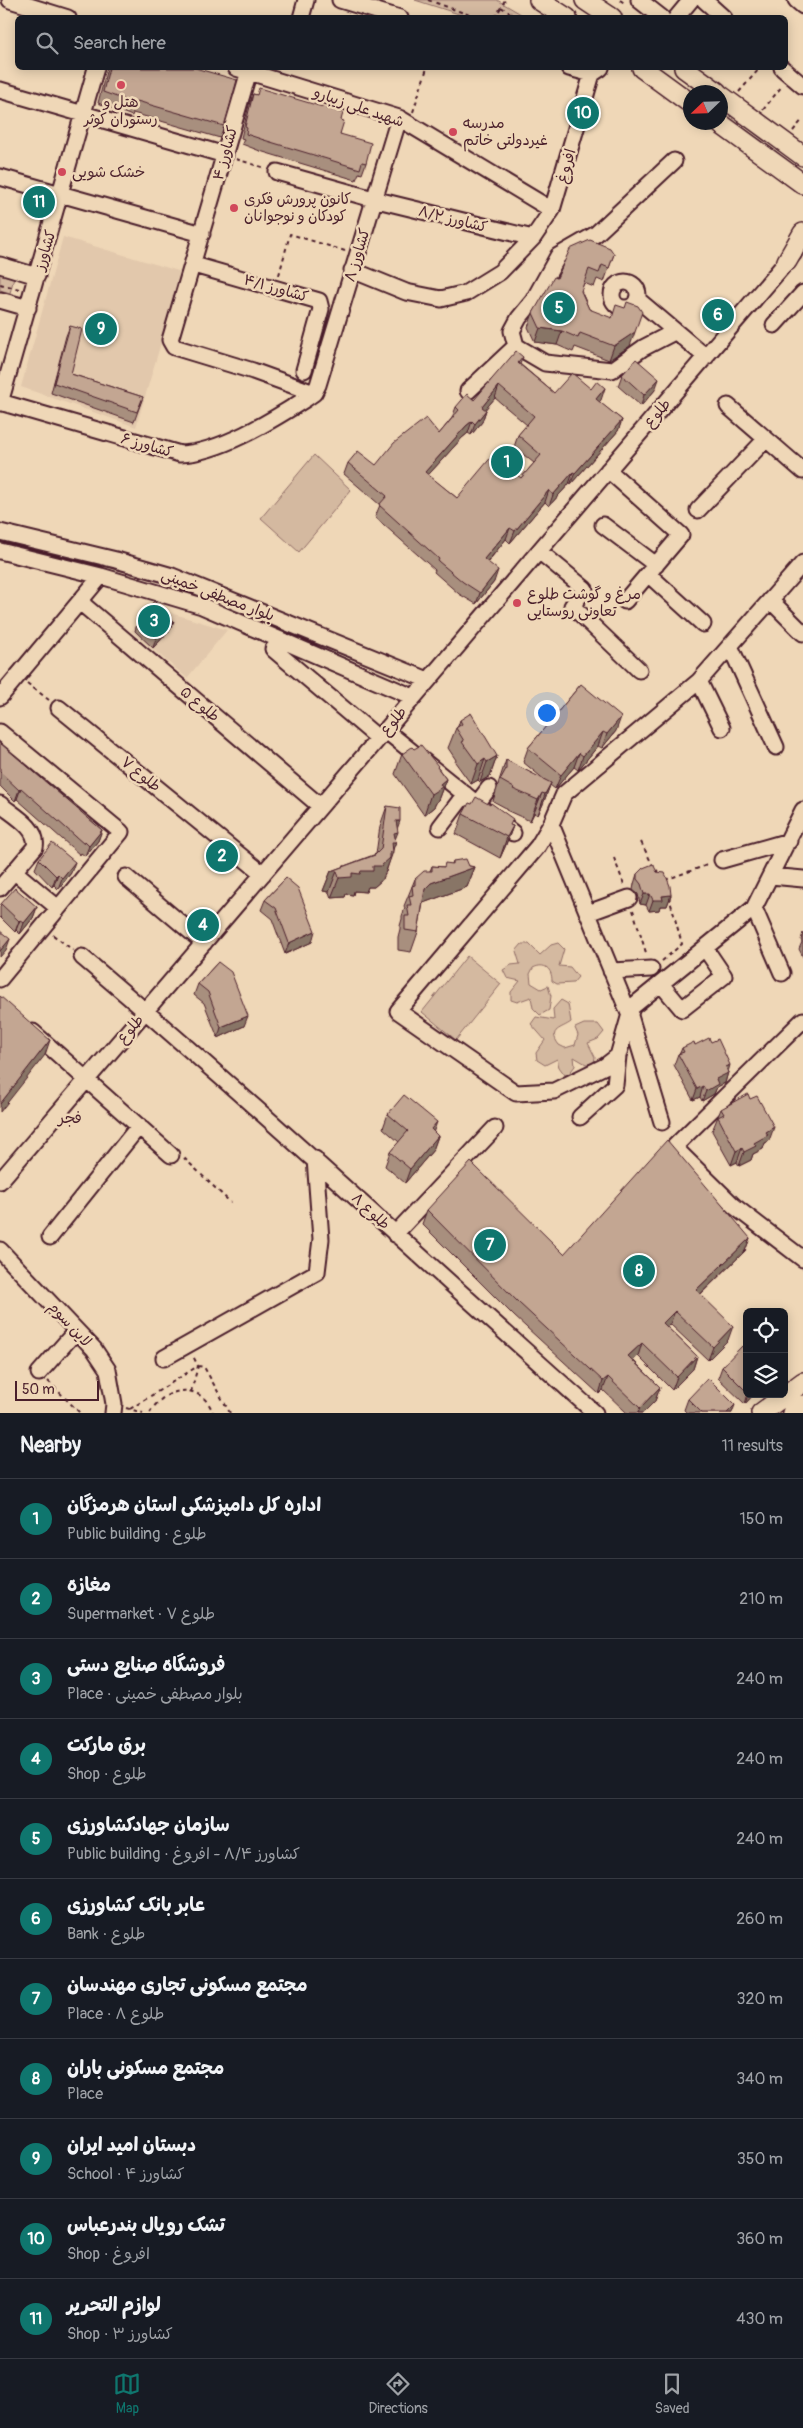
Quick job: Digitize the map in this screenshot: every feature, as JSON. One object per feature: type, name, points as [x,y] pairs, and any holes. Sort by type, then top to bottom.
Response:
[{"type":"main road","points":[[539,0],[562,15]]},
{"type":"main road","points":[[585,0],[608,15]]},
{"type":"main road","points":[[645,70],[683,97]]},
{"type":"main road","points":[[687,70],[708,85]]},
{"type":"main road","points":[[728,100],[802,155]]},
{"type":"main road","points":[[728,129],[803,184]]},
{"type":"main road","points":[[795,258],[803,234]]},
{"type":"main road","points":[[761,1413],[803,1382]]},
{"type":"main road","points":[[792,1413],[803,1405]]},
{"type":"street","points":[[302,15],[306,0]]},
{"type":"street","points":[[340,0],[390,15]]},
{"type":"street","points":[[639,0],[658,15]]},
{"type":"street","points":[[679,15],[692,0]]},
{"type":"street","points":[[704,0],[721,15]]},
{"type":"street","points":[[796,0],[803,6]]},
{"type":"street","points":[[19,1],[59,15]]},
{"type":"street","name":"کشاورز","points":[[1,395],[62,194],[95,70]]},
{"type":"street","name":"کشاورز ۴","points":[[242,70],[224,155],[194,264],[170,340],[171,344],[314,393]]},
{"type":"street","name":"شهید علی زیبارو","points":[[250,70],[283,74],[404,121],[552,210]]},
{"type":"street","points":[[784,70],[803,86]]},
{"type":"street","name":"افروغ","points":[[352,270],[406,292],[441,299],[466,293],[500,272],[533,238],[552,210],[596,71]]},
{"type":"street","points":[[0,90],[224,155]]},
{"type":"street","name":"کشاورز ۸","points":[[314,393],[373,199],[404,121]]},
{"type":"street","points":[[674,161],[596,234],[558,256],[533,301],[519,318],[512,331],[516,346],[545,363],[612,370],[643,348],[674,332]]},
{"type":"street","name":"کشاورز ۸/۲","points":[[277,172],[373,199],[533,238]]},
{"type":"street","points":[[0,177],[202,234]]},
{"type":"street","name":"طلوع","points":[[795,258],[803,244]]},
{"type":"street","name":"طلوع","points":[[0,1181],[608,470],[706,357],[803,250]]},
{"type":"street","name":"کشاورز ۴/۱","points":[[194,264],[319,301],[321,309],[304,370]]},
{"type":"street","points":[[0,265],[37,276]]},
{"type":"street","points":[[774,326],[803,293]]},
{"type":"street","points":[[637,299],[706,357]]},
{"type":"street","points":[[0,300],[30,301]]},
{"type":"street","points":[[468,391],[516,346]]},
{"type":"street","name":"کشاورز ۶","points":[[1,395],[180,454],[202,451],[235,437],[291,409],[314,393]]},
{"type":"street","points":[[728,406],[803,471]]},
{"type":"street","points":[[698,510],[766,439]]},
{"type":"street","points":[[608,470],[681,535],[625,601]]},
{"type":"street","points":[[603,525],[652,570],[703,624]]},
{"type":"street","name":"بلوار مصطفی خمینی","points":[[0,532],[116,560],[172,576],[428,680]]},
{"type":"street","name":"بلوار مصطفی خمینی","points":[[0,551],[101,576],[202,606],[413,697]]},
{"type":"street","points":[[539,551],[585,589],[572,606],[640,670]]},
{"type":"street","points":[[618,1056],[606,1066],[554,1091],[516,1093],[398,1011],[538,846],[551,824],[564,794],[699,681],[803,563]]},
{"type":"street","points":[[0,697],[101,576]]},
{"type":"street","points":[[770,600],[803,633]]},
{"type":"street","name":"طلوع ۵","points":[[80,602],[320,806]]},
{"type":"street","points":[[313,653],[321,635]]},
{"type":"street","points":[[730,646],[776,747]]},
{"type":"street","points":[[273,649],[381,734],[471,799],[513,833]]},
{"type":"street","points":[[699,681],[722,728]]},
{"type":"street","name":"طلوع ۷","points":[[59,708],[263,874]]},
{"type":"street","points":[[0,732],[121,832],[0,979]]},
{"type":"street","points":[[440,827],[471,799],[489,788]]},
{"type":"street","points":[[0,804],[34,832],[36,840],[35,847],[0,888]]},
{"type":"street","points":[[580,1117],[615,1085],[618,1056],[632,1007],[754,908],[803,810]]},
{"type":"street","points":[[551,824],[630,1016],[662,1122]]},
{"type":"street","points":[[722,860],[789,841]]},
{"type":"street","points":[[15,872],[58,908]]},
{"type":"street","points":[[771,876],[803,879]]},
{"type":"street","points":[[126,877],[204,943]]},
{"type":"street","points":[[588,913],[629,898]]},
{"type":"street","points":[[754,908],[782,973]]},
{"type":"street","points":[[661,984],[682,1009],[724,976],[705,948]]},
{"type":"street","name":"طلوع ۸","points":[[82,958],[315,1158],[395,1234],[595,1413]]},
{"type":"street","points":[[611,971],[651,969]]},
{"type":"street","points":[[803,1020],[674,1147],[734,1206],[803,1259]]},
{"type":"street","points":[[22,1022],[171,1155]]},
{"type":"street","points":[[50,1237],[139,1126]]},
{"type":"street","points":[[395,1234],[495,1128]]},
{"type":"street","points":[[164,1358],[317,1272],[322,1239],[315,1158]]},
{"type":"street","name":"لاین سوم","points":[[0,1250],[94,1349],[108,1370],[113,1408]]},
{"type":"street","points":[[39,1373],[76,1331]]},
{"type":"path","points":[[428,0],[470,15]]},
{"type":"path","points":[[497,15],[505,0]]},
{"type":"path","points":[[501,7],[513,15]]},
{"type":"path","points":[[404,121],[426,70]]},
{"type":"path","points":[[728,92],[757,70]]},
{"type":"path","points":[[755,120],[783,84]]},
{"type":"path","points":[[224,155],[277,172]]},
{"type":"path","points":[[275,288],[290,234],[356,255]]},
{"type":"path","points":[[0,284],[30,301]]},
{"type":"path","points":[[18,675],[59,708]]},
{"type":"path","points":[[614,858],[629,898],[651,969],[682,944],[672,915],[665,880],[652,864],[641,842]]},
{"type":"path","points":[[665,880],[722,860]]},
{"type":"path","points":[[43,927],[82,958]]},
{"type":"path","points":[[171,1155],[181,1156],[231,1203]]},
{"type":"path","points":[[188,1345],[198,1366],[191,1392]]},
{"type":"path","points":[[130,1409],[198,1366],[204,1367],[230,1413]]},
{"type":"path","points":[[39,1373],[80,1413]]},
{"type":"path","points":[[150,1413],[155,1403],[165,1395],[178,1391],[191,1392],[202,1398],[213,1413]]},
{"type":"path","points":[[113,1408],[130,1409],[143,1413]]},
{"type":"shaded area","points":[[415,0],[497,0],[523,15],[462,15]]},
{"type":"shaded area","points":[[63,237],[182,272],[136,427],[21,387]]},
{"type":"shaded area","points":[[0,270],[15,274],[10,293],[0,290]]},
{"type":"shaded area","points":[[314,455],[351,490],[299,552],[261,518]]},
{"type":"shaded area","points":[[151,607],[227,630],[187,678],[131,631]]},
{"type":"shaded area","points":[[558,943],[564,949],[559,966],[570,967],[578,977],[573,983],[557,984],[552,981],[551,973],[544,966],[533,968],[530,974],[531,983],[541,989],[548,986],[551,996],[549,1010],[540,1015],[533,1008],[531,997],[517,1002],[511,1000],[511,992],[520,981],[507,978],[503,970],[511,965],[520,964],[516,951],[522,944],[529,944],[540,955],[551,945]]},
{"type":"shaded area","points":[[467,956],[501,984],[456,1040],[422,1012]]},
{"type":"shaded area","points":[[561,1000],[568,1004],[571,1022],[555,1033],[559,1045],[565,1048],[575,1045],[578,1035],[575,1028],[584,1024],[598,1024],[604,1032],[598,1039],[588,1043],[595,1057],[594,1063],[586,1064],[574,1057],[575,1066],[568,1075],[565,1075],[559,1067],[557,1059],[545,1065],[537,1060],[536,1053],[545,1040],[531,1024],[536,1017],[554,1020],[553,1009]]},
{"type":"building","points":[[108,70],[202,70],[237,80],[224,126],[137,101],[136,104],[103,92]]},
{"type":"building","points":[[259,88],[343,113],[341,120],[344,121],[340,134],[371,143],[366,163],[362,162],[360,169],[246,134],[247,128],[245,127],[253,94],[257,95]]},
{"type":"building","points":[[590,240],[610,248],[614,254],[609,268],[602,265],[599,273],[589,269],[581,291],[589,309],[612,318],[616,305],[625,308],[627,302],[638,306],[642,312],[635,332],[614,346],[580,333],[578,338],[562,331],[540,328],[533,313],[554,277],[557,278],[570,249]]},
{"type":"building","points":[[70,326],[82,329],[71,374],[143,397],[137,412],[54,383]]},
{"type":"building","points":[[516,351],[523,357],[518,363],[554,393],[572,373],[591,389],[597,381],[605,388],[596,399],[622,420],[575,473],[573,472],[553,495],[549,490],[515,531],[510,528],[484,559],[498,570],[480,593],[463,582],[438,561],[439,559],[379,505],[387,496],[348,463],[358,451],[376,465],[394,443],[426,418],[439,434],[459,410],[456,407],[467,394],[474,400]],"holes":[[[499,386],[534,416],[518,435],[541,455],[521,478],[493,455],[457,498],[425,472],[466,426],[472,421],[475,424],[486,410],[482,407]]]},
{"type":"building","points":[[636,359],[659,379],[644,395],[622,375]]},
{"type":"building","points":[[154,601],[174,621],[156,638],[138,621]]},
{"type":"building","points":[[581,684],[621,717],[607,734],[603,732],[583,756],[579,753],[561,775],[528,748]]},
{"type":"building","points":[[471,713],[497,756],[487,762],[485,759],[478,764],[462,742],[464,741],[456,728],[462,724],[460,720]]},
{"type":"building","points":[[0,743],[102,830],[89,846],[85,842],[84,844],[21,788],[19,790],[0,772]]},
{"type":"building","points":[[421,745],[446,779],[440,784],[442,787],[431,794],[402,754],[412,747],[414,749]]},
{"type":"building","points":[[506,760],[551,783],[545,794],[542,793],[538,800],[513,789],[500,780],[506,769]]},
{"type":"building","points":[[476,797],[490,805],[491,803],[513,819],[510,825],[513,826],[507,837],[463,814],[469,803],[472,804]]},
{"type":"building","points":[[387,806],[400,808],[400,821],[396,821],[398,832],[394,833],[396,842],[392,842],[393,852],[390,852],[390,858],[381,866],[373,866],[373,871],[361,871],[360,874],[352,873],[352,877],[339,878],[337,871],[331,871],[375,855],[381,849]]},
{"type":"building","points":[[52,843],[75,862],[62,878],[58,874],[56,876],[39,859]]},
{"type":"building","points":[[466,859],[469,866],[475,867],[431,883],[425,889],[418,932],[405,930],[405,916],[409,916],[407,905],[411,905],[409,896],[413,895],[412,886],[415,885],[415,879],[424,871],[432,871],[432,866],[444,867],[445,863],[453,864],[453,861]]},
{"type":"building","points":[[653,864],[657,872],[665,873],[670,886],[671,895],[662,896],[663,900],[653,900],[650,894],[644,894],[641,884],[637,879],[637,874],[643,868]]},
{"type":"building","points":[[286,878],[298,888],[315,931],[289,943],[276,908],[265,900]]},
{"type":"building","points":[[15,888],[37,907],[24,923],[19,921],[1,904]]},
{"type":"building","points":[[0,931],[10,939],[0,951]]},
{"type":"building","points":[[218,962],[231,972],[248,1016],[221,1027],[208,992],[198,984]]},
{"type":"building","points":[[0,996],[50,1040],[0,1104]]},
{"type":"building","points":[[709,1038],[711,1042],[718,1039],[730,1065],[726,1067],[728,1073],[716,1079],[718,1084],[706,1091],[703,1086],[697,1089],[678,1054],[684,1052],[682,1048],[694,1042],[695,1045]]},
{"type":"building","points":[[748,1094],[750,1099],[757,1096],[774,1127],[766,1132],[768,1135],[754,1143],[756,1146],[744,1152],[742,1148],[736,1151],[718,1117],[724,1114],[721,1109]]},
{"type":"building","points":[[404,1095],[437,1122],[431,1129],[438,1136],[410,1169],[390,1152],[408,1131],[388,1114]]},
{"type":"building","points":[[667,1140],[750,1238],[696,1290],[733,1326],[713,1347],[675,1311],[663,1323],[697,1356],[677,1377],[642,1343],[628,1356],[660,1387],[640,1408],[608,1377],[603,1381],[519,1303],[427,1210],[471,1162],[564,1254]]},
{"type":"building","points":[[742,1346],[743,1388],[722,1367]]},
{"type":"building","points":[[708,1378],[735,1405],[727,1413],[702,1413],[688,1399]]},
{"type":"place","name":"هتل و رستوران کوثر","points":[[121,85]]},
{"type":"place","name":"تشک رویال بندرعباس","points":[[583,113]]},
{"type":"place","name":"مدرسه غیردولتی خاتم","points":[[453,132]]},
{"type":"place","name":"خشک شویی","points":[[62,172]]},
{"type":"place","name":"لوازم التحریر","points":[[39,202]]},
{"type":"place","name":"کانون پرورش فکری کودکان و نوجوانان","points":[[234,208]]},
{"type":"place","name":"سازمان جهادکشاورزی","points":[[559,308]]},
{"type":"place","name":"عابر بانک کشاورزی","points":[[718,315]]},
{"type":"place","name":"دبستان امید ایران","points":[[101,329]]},
{"type":"place","name":"اداره کل دامپزشکی استان هرمزگان","points":[[507,462]]},
{"type":"place","name":"مرغ و گوشت طلوع تعاونی روستایی","points":[[517,603]]},
{"type":"place","name":"فروشگاه صنایع دستی","points":[[154,621]]},
{"type":"place","name":"مغازه","points":[[222,856]]},
{"type":"place","name":"برق مارکت","points":[[203,925]]},
{"type":"place","name":"مجتمع مسکونی تجاری مهندسان","points":[[490,1245]]},
{"type":"place","name":"مجتمع مسکونی باران","points":[[639,1271]]},
{"type":"district","name":"فجر","points":[[70,1117]]}]
